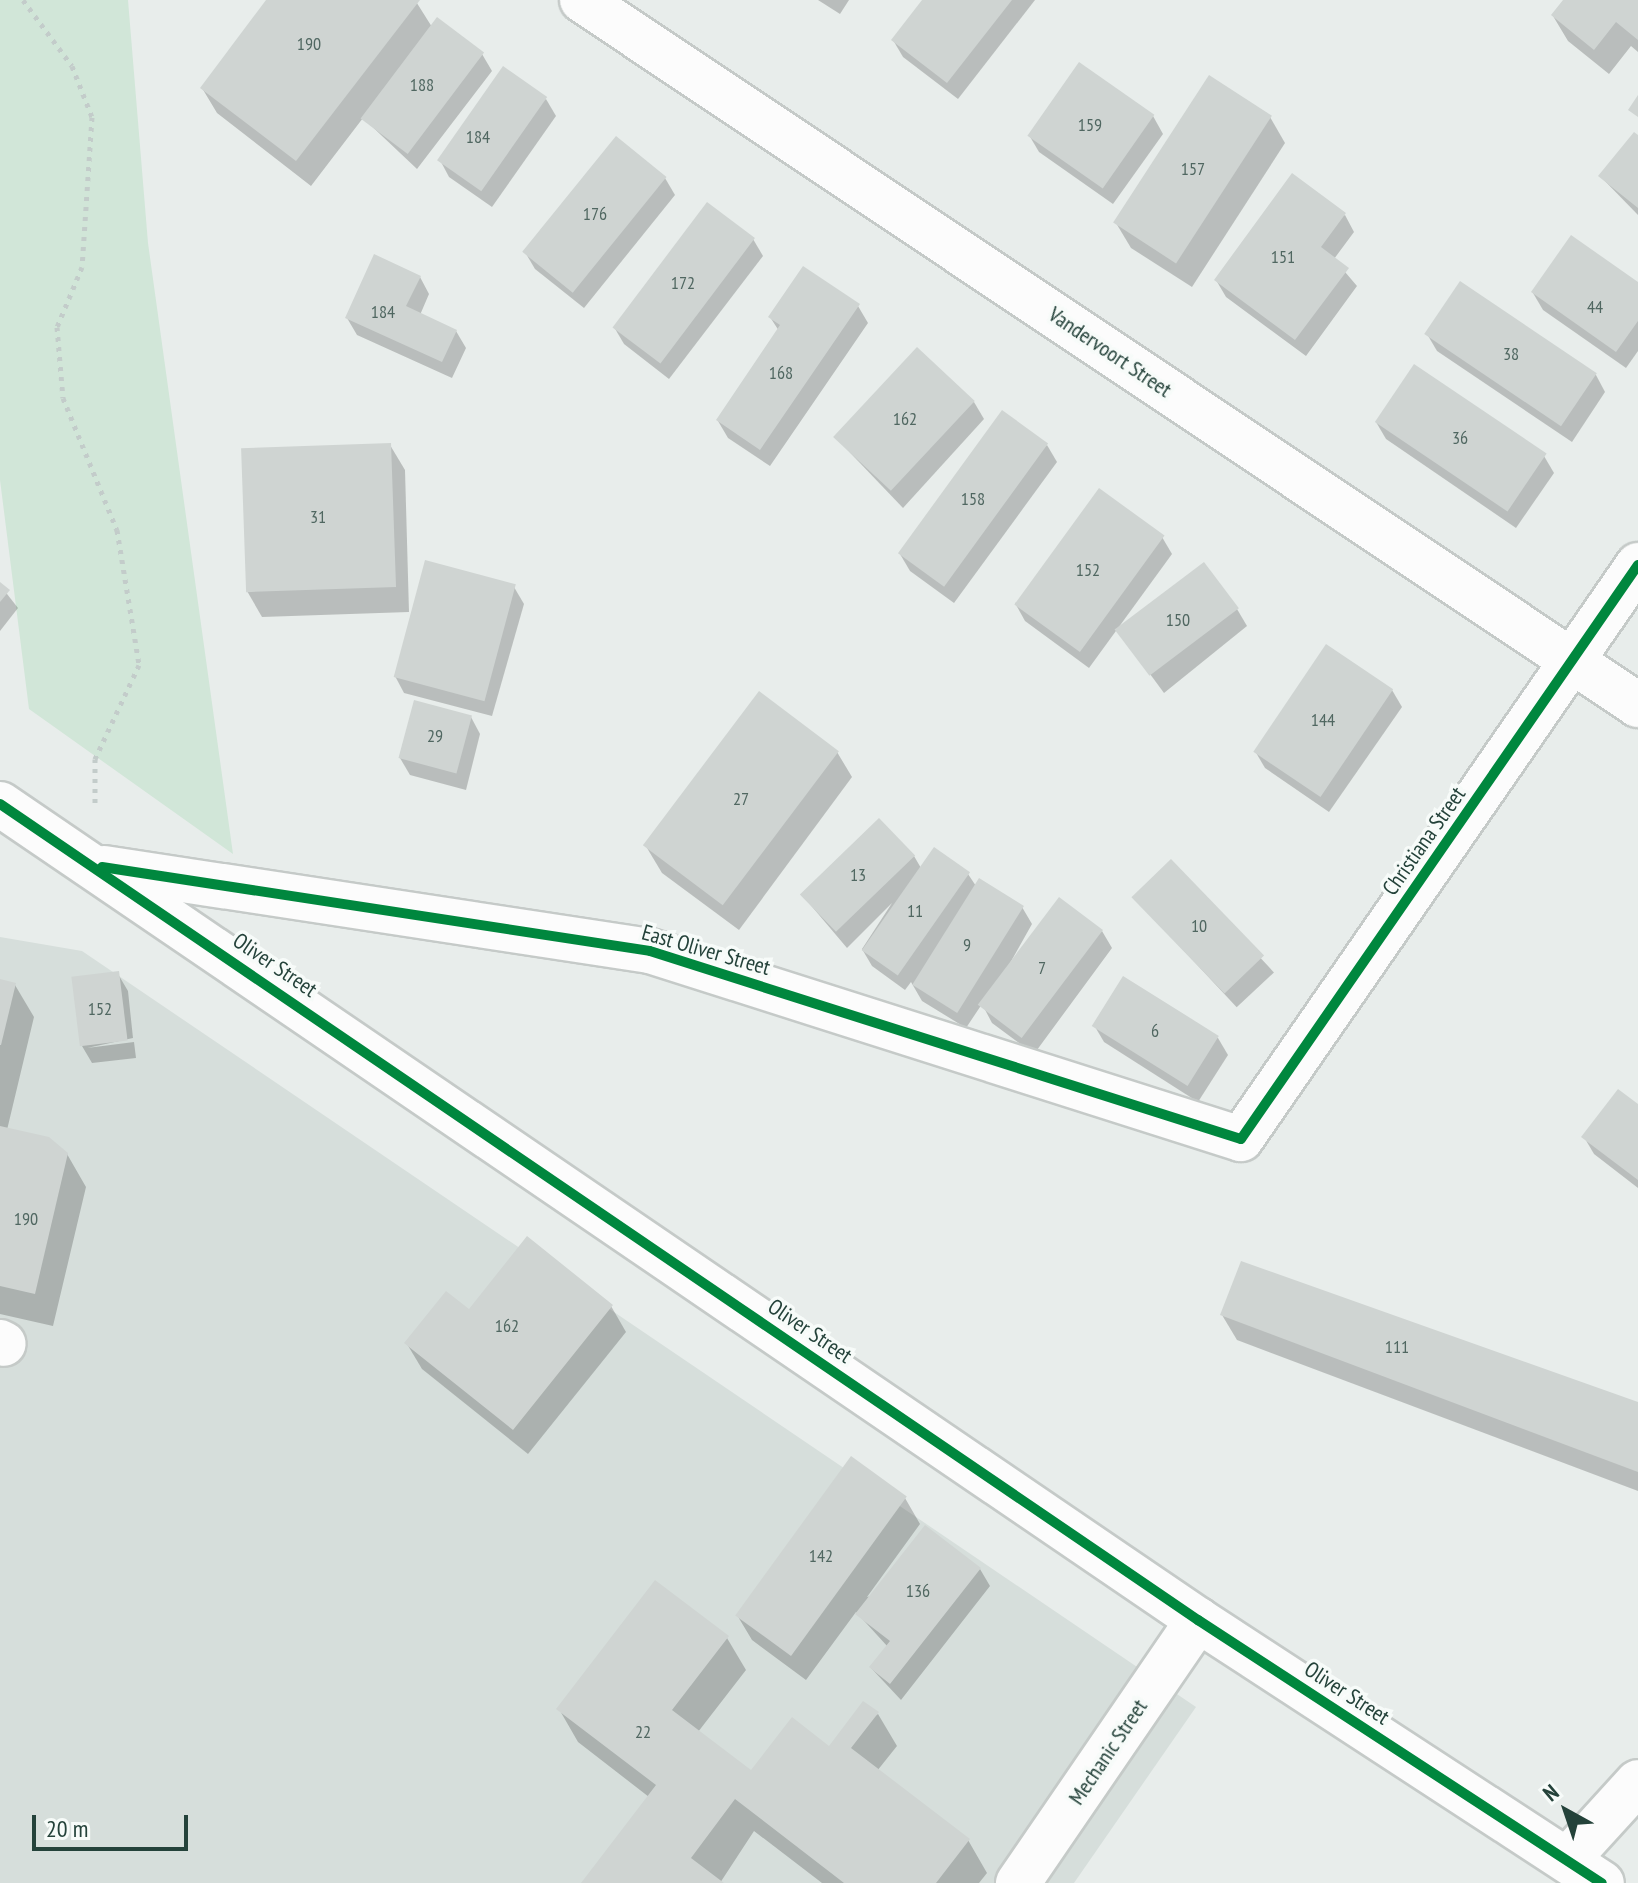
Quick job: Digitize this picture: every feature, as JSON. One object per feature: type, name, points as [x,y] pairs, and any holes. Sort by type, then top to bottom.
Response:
[{"type":"street","name":"Vandervoort Street","points":[[582,0],[1638,705]]},
{"type":"street","name":"Christiana Street","points":[[1241,1139],[1638,565]]},
{"type":"street","name":"Oliver Street","points":[[0,804],[1198,1620],[1602,1883]]},
{"type":"street","name":"East Oliver Street","points":[[94,866],[650,951],[1241,1139]]},
{"type":"street","name":"Mechanic Street","points":[[1018,1883],[1198,1620]]},
{"type":"street","points":[[1567,1860],[1638,1782]]},
{"type":"path","points":[[23,0],[72,66],[92,117],[82,267],[57,327],[59,355],[63,398],[117,530],[139,665],[95,759],[94,866]]},
{"type":"shaded area","points":[[0,937],[82,951],[1196,1707],[1074,1883],[0,1883]]},
{"type":"green space","points":[[0,0],[128,0],[148,243],[233,854],[29,709],[0,480]]},
{"type":"building","points":[[266,0],[420,0],[296,161],[200,88]]},
{"type":"building","points":[[922,0],[1012,0],[947,83],[891,40]]},
{"type":"building","points":[[1563,0],[1638,0],[1638,40],[1616,22],[1594,50],[1551,15]]},
{"type":"building","points":[[437,17],[484,53],[408,154],[361,118]]},
{"type":"building","points":[[1079,62],[1154,115],[1103,188],[1027,136]]},
{"type":"building","points":[[503,66],[547,97],[481,191],[437,160]]},
{"type":"building","points":[[1209,75],[1272,116],[1176,263],[1113,223]]},
{"type":"building","points":[[1638,95],[1638,117],[1628,110]]},
{"type":"building","points":[[1634,132],[1638,135],[1638,208],[1598,176]]},
{"type":"building","points":[[616,136],[667,177],[573,293],[522,252]]},
{"type":"building","points":[[1292,173],[1346,213],[1321,247],[1349,268],[1295,340],[1214,280]]},
{"type":"building","points":[[707,202],[755,238],[660,363],[613,327]]},
{"type":"building","points":[[1571,235],[1638,282],[1638,321],[1616,352],[1531,292]]},
{"type":"building","points":[[374,254],[421,276],[406,306],[457,330],[442,362],[345,318]]},
{"type":"building","points":[[803,266],[860,304],[760,450],[716,420],[780,325],[768,317]]},
{"type":"building","points":[[1460,281],[1597,373],[1561,426],[1424,334]]},
{"type":"building","points":[[917,347],[975,401],[891,491],[833,437]]},
{"type":"building","points":[[1414,364],[1547,453],[1508,512],[1375,422]]},
{"type":"building","points":[[1002,410],[1048,444],[944,587],[898,553]]},
{"type":"building","points":[[391,443],[396,587],[246,592],[241,448]]},
{"type":"building","points":[[1099,488],[1165,536],[1080,652],[1014,604]]},
{"type":"building","points":[[425,560],[516,584],[484,701],[394,677]]},
{"type":"building","points":[[1204,562],[1239,608],[1149,676],[1115,629]]},
{"type":"building","points":[[0,582],[10,590],[0,602]]},
{"type":"building","points":[[1326,644],[1393,689],[1320,797],[1253,752]]},
{"type":"building","points":[[759,691],[839,751],[723,905],[643,845]]},
{"type":"building","points":[[414,700],[472,716],[456,773],[398,758]]},
{"type":"building","points":[[879,818],[915,855],[836,932],[800,894]]},
{"type":"building","points":[[934,847],[970,872],[898,975],[862,950]]},
{"type":"building","points":[[1171,859],[1264,955],[1225,994],[1131,897]]},
{"type":"building","points":[[979,878],[1024,906],[957,1013],[912,985]]},
{"type":"building","points":[[1059,897],[1103,930],[1022,1038],[978,1005]]},
{"type":"building","points":[[119,971],[128,1040],[80,1046],[71,977]]},
{"type":"building","points":[[1123,976],[1219,1036],[1188,1086],[1092,1026]]},
{"type":"building","points":[[0,979],[16,983],[1,1045],[0,1045]]},
{"type":"building","points":[[1618,1089],[1638,1104],[1638,1180],[1581,1137]]},
{"type":"building","points":[[0,1126],[49,1137],[68,1153],[35,1294],[0,1286]]},
{"type":"building","points":[[527,1236],[613,1305],[513,1430],[404,1343],[446,1291],[469,1309]]},
{"type":"building","points":[[1241,1261],[1638,1402],[1638,1472],[1220,1315]]},
{"type":"building","points":[[851,1456],[907,1497],[791,1656],[735,1615]]},
{"type":"building","points":[[925,1525],[981,1568],[890,1684],[869,1667],[890,1641],[855,1614]]},
{"type":"building","points":[[655,1580],[729,1636],[672,1710],[751,1770],[792,1717],[829,1746],[863,1701],[879,1712],[851,1748],[970,1839],[936,1883],[844,1883],[735,1799],[691,1858],[724,1883],[581,1883],[656,1785],[556,1709]]},
{"type":"cycle path","points":[[102,867],[650,951],[1241,1139],[1638,565]]},
{"type":"cycle path","points":[[0,804],[1198,1620],[1602,1883]]}]
